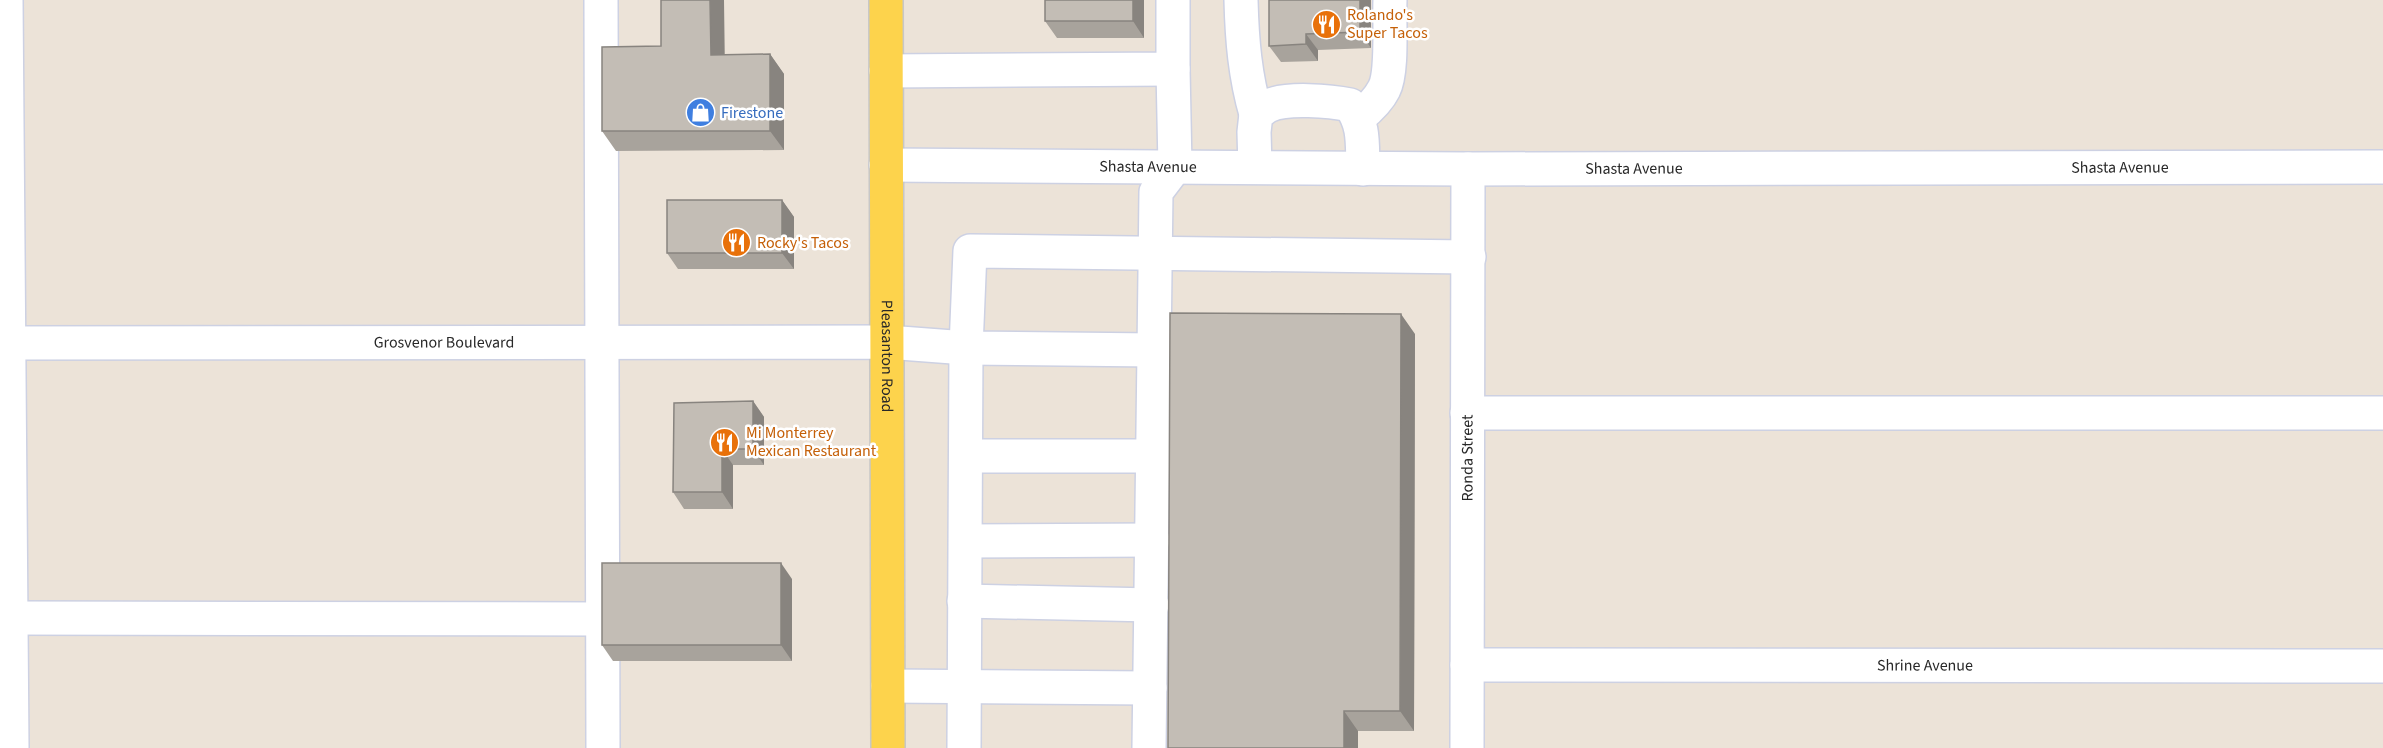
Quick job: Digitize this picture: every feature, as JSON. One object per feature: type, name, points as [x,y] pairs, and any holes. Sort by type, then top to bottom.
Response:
[{"type":"main road","name":"Pleasanton Road","points":[[886,0],[888,748]]},
{"type":"street","points":[[6,0],[4,343],[12,748]]},
{"type":"street","points":[[601,0],[603,748]]},
{"type":"street","points":[[1149,748],[1156,192],[1175,167],[1173,0]]},
{"type":"street","points":[[1241,0],[1242,49],[1256,114],[1255,167]]},
{"type":"street","points":[[1359,117],[1376,103],[1385,87],[1388,70],[1390,0]]},
{"type":"street","points":[[886,71],[1173,69]]},
{"type":"street","points":[[1256,114],[1269,105],[1292,101],[1329,101],[1350,105],[1359,117],[1362,131],[1363,169]]},
{"type":"street","name":"Shasta Avenue","points":[[886,165],[1363,169],[2383,167]]},
{"type":"street","name":"Ronda Street","points":[[1467,748],[1467,413],[1470,257],[1468,169]]},
{"type":"street","points":[[963,748],[967,456],[966,348],[970,251],[1470,257]]},
{"type":"street","name":"Grosvenor Boulevard","points":[[4,343],[887,342],[966,348],[1155,350]]},
{"type":"street","points":[[1467,413],[2383,413]]},
{"type":"street","points":[[967,456],[1153,456]]},
{"type":"street","points":[[966,541],[1153,540]]},
{"type":"street","points":[[964,601],[1152,605]]},
{"type":"street","points":[[11,618],[603,620]]},
{"type":"street","name":"Shrine Avenue","points":[[1467,665],[2383,666]]},
{"type":"street","points":[[888,686],[1150,688]]},
{"type":"building","name":"Firestone","points":[[661,0],[710,0],[711,55],[770,54],[770,131],[602,131],[602,47],[661,46]]},
{"type":"building","points":[[1045,0],[1133,0],[1133,21],[1045,21]]},
{"type":"building","points":[[1269,0],[1360,0],[1360,32],[1306,34],[1306,44],[1269,46]]},
{"type":"building","name":"Rocky's Tacos","points":[[667,200],[782,200],[782,253],[667,253]]},
{"type":"building","points":[[1170,313],[1401,314],[1400,711],[1344,711],[1344,748],[1168,748]]},
{"type":"building","name":"Mi Monterrey Mexican Restaurant","points":[[753,401],[753,449],[722,449],[722,492],[673,492],[674,403]]},
{"type":"building","points":[[602,563],[781,563],[781,645],[602,645]]},
{"type":"place","name":"Rolando's Super Tacos","points":[[1326,24]]},
{"type":"place","name":"Firestone","points":[[700,113]]},
{"type":"place","name":"Rocky's Tacos","points":[[736,243]]},
{"type":"place","name":"Mi Monterrey Mexican Restaurant","points":[[725,442]]}]
